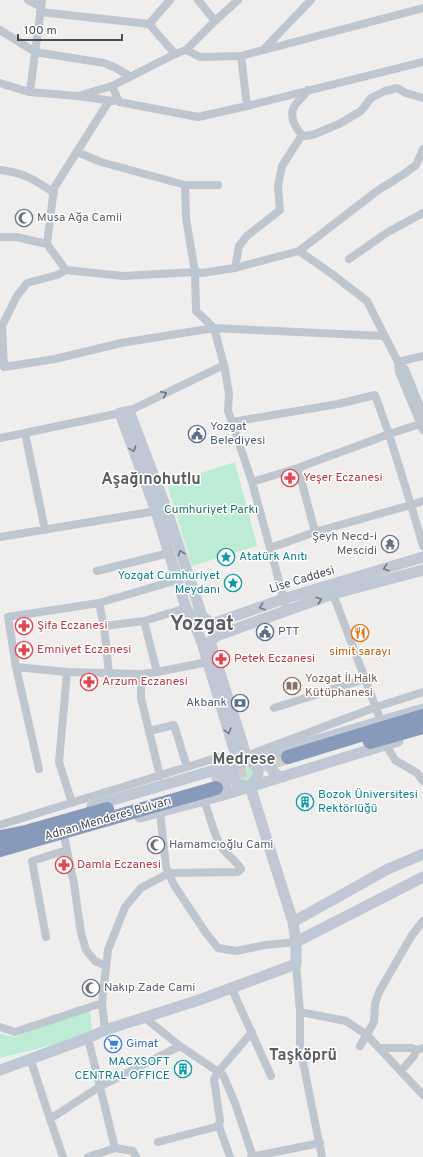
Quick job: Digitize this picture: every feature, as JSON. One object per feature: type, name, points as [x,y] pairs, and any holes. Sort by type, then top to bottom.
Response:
[{"type":"highway","points":[[288,767],[423,716]]},
{"type":"highway","points":[[288,767],[423,727]]},
{"type":"highway","name":"Adnan Menderes Bulvarı","points":[[0,838],[215,784]]},
{"type":"highway","name":"Adnan Menderes Bulvarı","points":[[0,851],[215,784]]},
{"type":"street","points":[[28,0],[41,6],[149,24],[175,54]]},
{"type":"street","points":[[149,24],[170,0]]},
{"type":"street","points":[[198,0],[215,21]]},
{"type":"street","points":[[78,96],[112,86],[129,76],[186,50],[238,0]]},
{"type":"street","points":[[263,50],[311,0]]},
{"type":"street","points":[[30,92],[41,6]]},
{"type":"street","points":[[186,50],[200,57],[241,56],[423,8]]},
{"type":"street","points":[[0,30],[35,52],[104,63],[129,76]]},
{"type":"street","points":[[241,56],[247,106]]},
{"type":"street","points":[[0,83],[30,92],[78,96],[119,102],[198,117],[423,62]]},
{"type":"street","points":[[112,86],[119,102]]},
{"type":"street","points":[[308,90],[295,106],[292,119],[296,128],[302,135],[306,136],[339,124],[361,111],[371,98],[385,91],[397,88],[406,93],[423,98]]},
{"type":"street","points":[[47,244],[54,188],[109,101]]},
{"type":"street","points":[[235,268],[239,246],[247,236],[280,210],[278,186],[282,166],[302,135]]},
{"type":"street","points":[[384,336],[214,328],[121,344],[55,359],[2,368],[2,326],[16,296],[28,283],[57,276],[66,270],[122,276],[194,272],[202,273],[235,268],[299,251],[377,191],[420,163],[423,149]]},
{"type":"street","points":[[77,152],[101,162],[185,185],[218,185]]},
{"type":"street","points":[[0,170],[19,173],[34,179],[54,193]]},
{"type":"street","points":[[185,185],[186,218],[194,272],[196,311],[214,328],[224,365],[229,393],[228,411],[252,482],[283,599],[288,610]]},
{"type":"street","points":[[349,259],[388,232],[423,214]]},
{"type":"street","points":[[2,236],[16,237],[47,244],[66,270]]},
{"type":"street","points":[[299,251],[367,301],[398,362],[405,369],[423,414]]},
{"type":"street","points":[[398,362],[423,356]]},
{"type":"street","points":[[252,482],[347,451],[389,434],[422,426],[399,372],[398,362]]},
{"type":"street","points":[[0,438],[124,412],[224,365]]},
{"type":"street","points":[[232,422],[338,404],[375,396],[389,434],[423,546]]},
{"type":"street","points":[[124,412],[186,608],[198,618],[212,624],[209,640],[208,662],[242,760]]},
{"type":"street","points":[[124,412],[166,508],[198,618],[209,640],[242,760]]},
{"type":"street","points":[[25,433],[45,530]]},
{"type":"street","points":[[298,468],[315,532]]},
{"type":"street","points":[[270,548],[315,532],[423,501]]},
{"type":"street","points":[[0,537],[156,511]]},
{"type":"street","points":[[97,571],[169,553]]},
{"type":"street","name":"Lise Caddesi","points":[[212,624],[283,599],[423,557]]},
{"type":"street","name":"Lise Caddesi","points":[[209,640],[334,594],[423,570]]},
{"type":"street","points":[[0,612],[8,617],[99,603],[177,580]]},
{"type":"street","points":[[334,594],[381,721]]},
{"type":"street","points":[[99,603],[104,626],[109,674]]},
{"type":"street","points":[[104,626],[144,621],[186,608]]},
{"type":"street","points":[[8,617],[16,668],[39,769]]},
{"type":"street","points":[[144,621],[157,672]]},
{"type":"street","points":[[16,668],[67,672],[141,674],[208,662]]},
{"type":"street","points":[[67,672],[59,762],[72,803]]},
{"type":"street","points":[[141,674],[141,698],[160,776]]},
{"type":"street","points":[[274,708],[365,679]]},
{"type":"street","points":[[0,851],[204,800],[215,784],[242,760],[376,708],[423,692]]},
{"type":"street","points":[[250,786],[239,784],[232,776],[232,770],[242,760],[273,753],[423,709]]},
{"type":"street","points":[[149,731],[174,725],[187,767]]},
{"type":"street","points":[[0,833],[215,784],[250,786],[288,767],[386,745],[423,733]]},
{"type":"street","points":[[386,745],[395,760],[417,773],[423,781]]},
{"type":"street","points":[[273,753],[269,759],[271,769],[277,776],[288,767]]},
{"type":"street","points":[[0,825],[219,757],[253,762],[258,772],[257,778],[250,786]]},
{"type":"street","points":[[250,786],[293,922],[296,942],[296,964],[300,1012],[300,1047],[322,1157]]},
{"type":"street","points":[[104,1030],[102,1004],[108,950],[125,907],[141,888],[169,873],[238,872],[241,869],[240,866],[230,858],[220,845],[204,800]]},
{"type":"street","points":[[160,812],[166,867],[174,886],[218,948],[236,951],[265,945],[296,942],[423,877]]},
{"type":"street","points":[[64,836],[74,884],[81,933],[86,950],[95,961],[106,966]]},
{"type":"street","points":[[46,937],[32,861],[67,850]]},
{"type":"street","points":[[293,922],[388,869],[423,854]]},
{"type":"street","points":[[360,1046],[374,1022],[375,1004],[380,992],[412,935],[423,921]]},
{"type":"street","points":[[1,1068],[88,1038],[104,1030],[198,1000],[296,964]]},
{"type":"street","points":[[232,987],[271,1076]]},
{"type":"street","points":[[0,1027],[15,1032],[102,1004]]},
{"type":"street","points":[[300,1012],[346,1021],[367,1035],[423,1095]]},
{"type":"street","points":[[145,1018],[180,1046],[223,1075],[235,1103],[252,1157],[320,1143]]},
{"type":"street","points":[[230,1157],[219,1126],[220,1120],[214,1079],[218,1072],[252,1032]]},
{"type":"street","points":[[88,1038],[115,1148]]},
{"type":"street","points":[[50,1119],[99,1087],[180,1046]]},
{"type":"street","points":[[379,1048],[420,1049]]},
{"type":"street","points":[[401,1071],[420,1049]]},
{"type":"street","points":[[30,1058],[63,1157]]},
{"type":"street","points":[[158,1142],[219,1126]]},
{"type":"street","points":[[88,1157],[115,1148],[133,1151],[136,1157]]},
{"type":"green space","name":"Cumhuriyet Parkı","points":[[235,462],[257,546],[192,566],[167,484]]},
{"type":"green space","points":[[242,766],[248,766],[252,770],[252,776],[248,780],[242,780],[238,776],[238,770]]},
{"type":"green space","points":[[90,1009],[92,1032],[60,1043],[0,1058],[0,1034],[15,1037]]},
{"type":"tunnel","points":[[212,780],[288,757]]},
{"type":"place","name":"Musa Ağa Camii","points":[[24,218]]},
{"type":"place","name":"Yozgat Belediyesi","points":[[197,434]]},
{"type":"place","name":"Yeşer Eczanesi","points":[[290,478]]},
{"type":"place","name":"Şeyh Necd-i Mescidi","points":[[390,544]]},
{"type":"place","name":"Atatürk Anıtı","points":[[226,557]]},
{"type":"place","name":"Yozgat Cumhuriyet Meydanı","points":[[233,583]]},
{"type":"place","name":"Şifa Eczanesi","points":[[24,626]]},
{"type":"place","name":"PTT","points":[[265,632]]},
{"type":"place","name":"simit sarayı","points":[[360,633]]},
{"type":"place","name":"Emniyet Eczanesi","points":[[24,650]]},
{"type":"place","name":"Petek Eczanesi","points":[[221,659]]},
{"type":"place","name":"Arzum Eczanesi","points":[[89,682]]},
{"type":"place","name":"Yozgat İl Halk Kütüphanesi","points":[[292,686]]},
{"type":"place","name":"Akbank","points":[[240,703]]},
{"type":"place","name":"Bozok Üniversitesi Rektörlüğü","points":[[305,802]]},
{"type":"place","name":"Hamamcıoğlu Cami","points":[[156,845]]},
{"type":"place","name":"Damla Eczanesi","points":[[64,865]]},
{"type":"place","name":"Nakıp Zade Cami","points":[[91,988]]},
{"type":"place","name":"Gimat","points":[[113,1044]]},
{"type":"place","name":"MACXSOFT CENTRAL OFFICE","points":[[183,1069]]},
{"type":"district","name":"Aşağınohutlu","points":[[151,480]]},
{"type":"district","name":"Yozgat","points":[[202,625]]},
{"type":"district","name":"Medrese","points":[[244,760]]},
{"type":"district","name":"Taşköprü","points":[[303,1056]]}]
